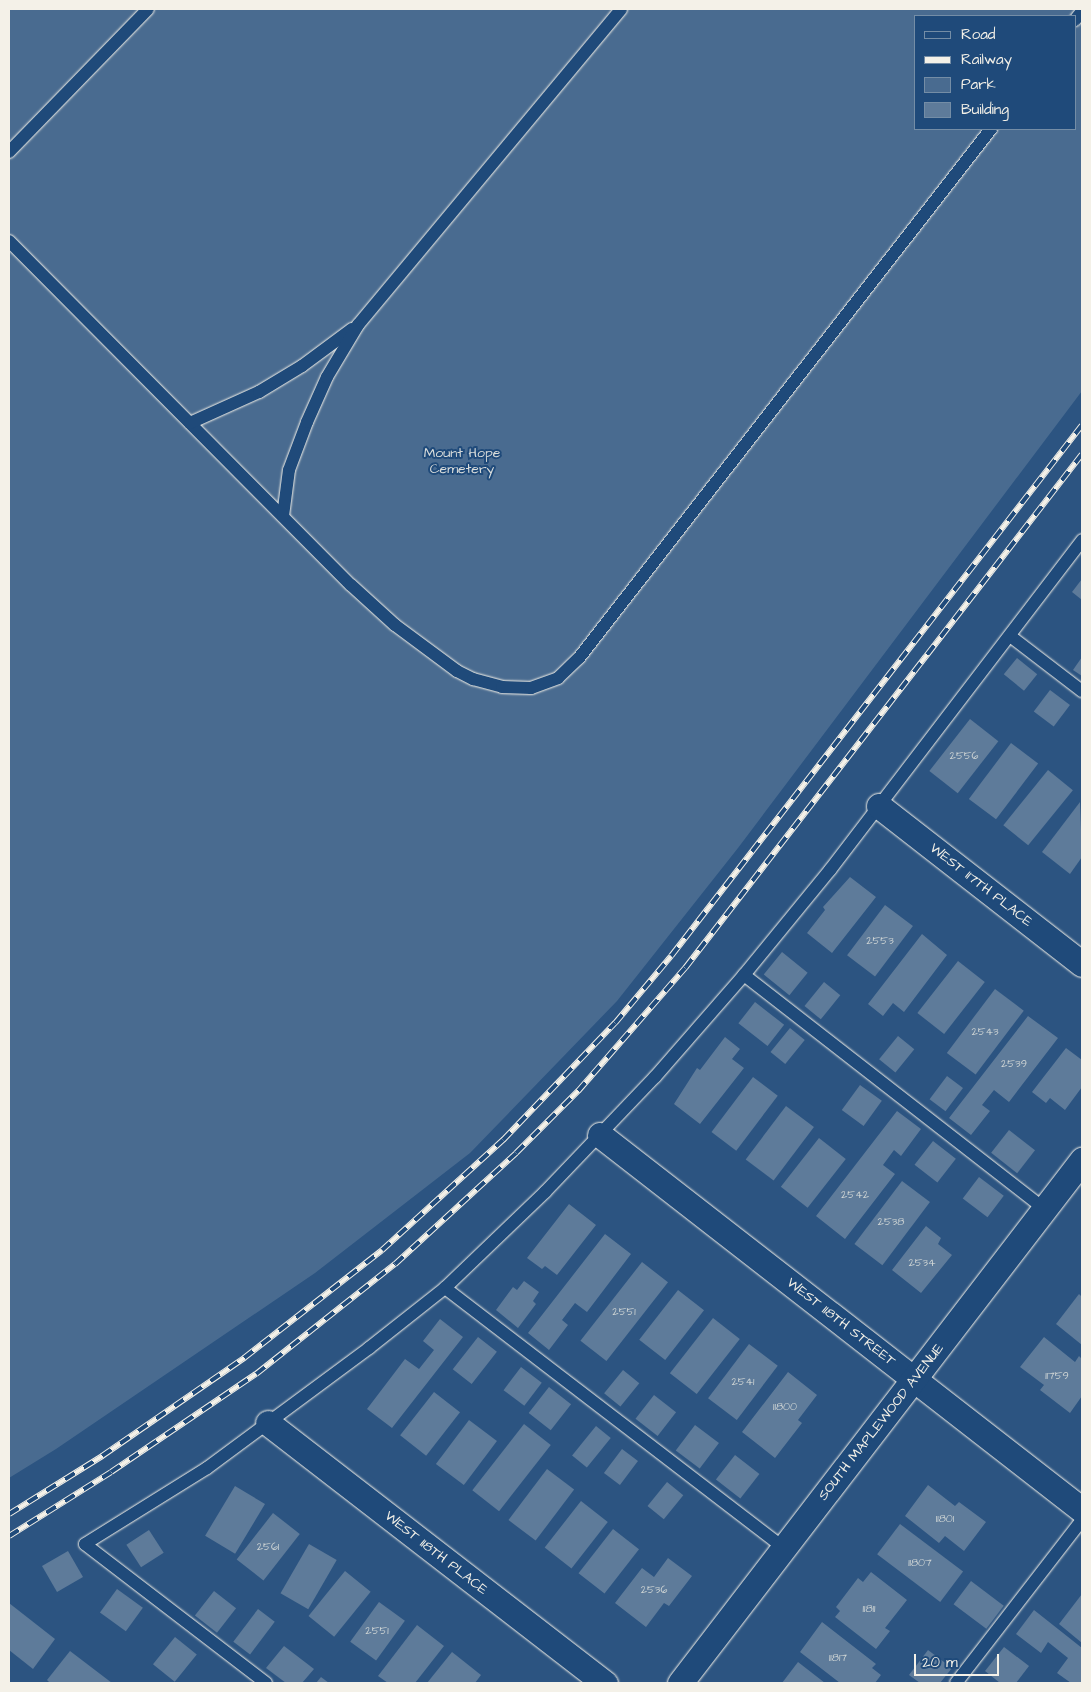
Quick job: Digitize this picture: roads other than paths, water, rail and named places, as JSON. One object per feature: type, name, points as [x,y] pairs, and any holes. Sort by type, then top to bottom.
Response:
[{"type":"street","name":"WEST 117TH PLACE","points":[[879,806],[1082,964]]},
{"type":"street","name":"WEST 118TH STREET","points":[[600,1135],[1082,1510]]},
{"type":"street","name":"SOUTH MAPLEWOOD AVENUE","points":[[680,1683],[1082,1160]]},
{"type":"street","name":"WEST 118TH PLACE","points":[[268,1423],[605,1683]]},
{"type":"lane","points":[[9,152],[148,9]]},
{"type":"lane","points":[[283,516],[289,470],[307,422],[327,377],[358,325],[621,9]]},
{"type":"lane","points":[[9,242],[283,516],[395,625],[457,671],[502,687],[531,688],[558,678],[586,651],[990,130]]},
{"type":"lane","points":[[190,423],[259,392],[302,366],[358,325]]},
{"type":"lane","points":[[266,1683],[85,1544],[207,1468],[445,1288],[493,1244],[600,1135],[744,976],[879,806],[1082,540]]},
{"type":"lane","points":[[1010,636],[1082,691]]},
{"type":"lane","points":[[744,976],[1045,1209]]},
{"type":"lane","points":[[445,1288],[784,1548]]},
{"type":"lane","points":[[956,1683],[1082,1520]]},
{"type":"railway","points":[[9,1514],[102,1456],[244,1358],[382,1250],[503,1140],[615,1023],[671,956],[1082,425]]},
{"type":"railway","points":[[9,1536],[111,1472],[256,1374],[395,1264],[516,1153],[578,1091],[685,968],[1082,454]]},
{"type":"park label","name":"Mount Hope Cemetery","points":[[462,462]]}]
